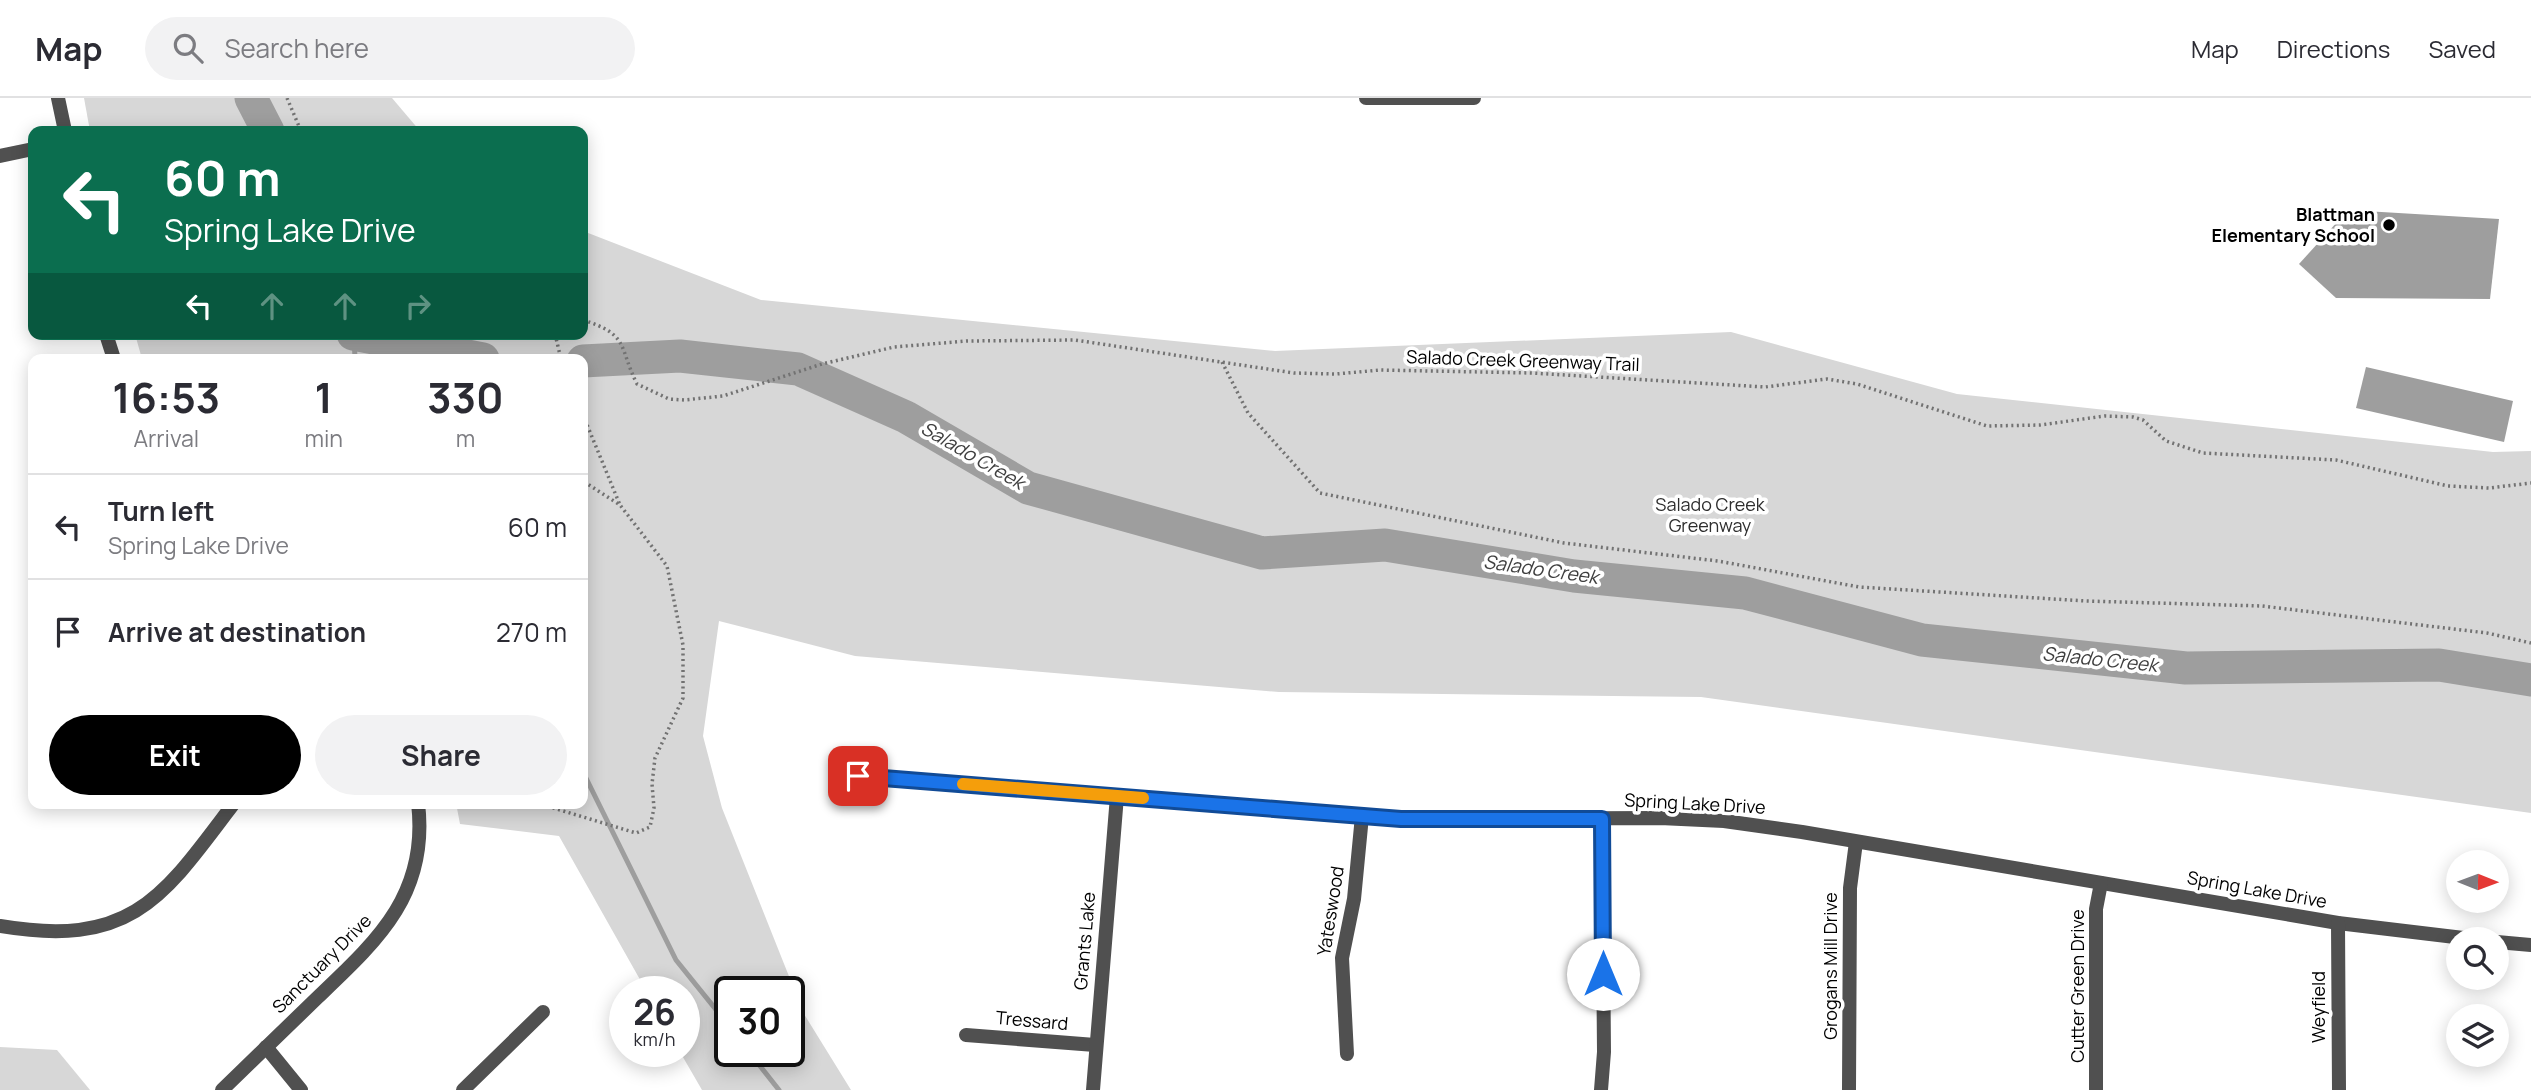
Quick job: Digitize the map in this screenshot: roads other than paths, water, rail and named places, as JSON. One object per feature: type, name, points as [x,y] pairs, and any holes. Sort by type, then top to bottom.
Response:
[{"type":"street","points":[[58,98],[64,126]]},
{"type":"street","points":[[1366,98],[1474,98]]},
{"type":"street","points":[[0,156],[28,150]]},
{"type":"street","name":"Spring Lake Drive","points":[[858,776],[1362,816],[1448,820],[1724,821],[2338,923],[2446,936]]},
{"type":"street","name":"Grants Lake","points":[[1093,1090],[1117,796]]},
{"type":"street","points":[[0,926],[36,933],[71,932],[122,918],[153,901],[179,877],[229,809]]},
{"type":"street","name":"Sanctuary Drive","points":[[222,1090],[374,944],[395,915],[415,867],[420,831],[418,809]]},
{"type":"street","name":"Yateswood","points":[[1347,1054],[1342,958],[1354,899],[1362,816]]},
{"type":"street","points":[[1601,1090],[1604,1052],[1602,819]]},
{"type":"street","name":"Grogans Mill Drive","points":[[1849,1090],[1850,888],[1856,842]]},
{"type":"street","name":"Cutter Green Drive","points":[[2096,1090],[2096,909],[2101,883]]},
{"type":"street","name":"Weyfield","points":[[2338,923],[2339,1090]]},
{"type":"street","points":[[2509,943],[2531,945]]},
{"type":"street","points":[[463,1090],[543,1012]]},
{"type":"street","name":"Tressard","points":[[966,1035],[1095,1045]]},
{"type":"street","points":[[266,1047],[301,1090]]},
{"type":"waterway","name":"Salado Creek","points":[[251,98],[265,126]]},
{"type":"waterway","points":[[354,340],[355,354]]},
{"type":"waterway","name":"Salado Creek","points":[[384,340],[457,354]]},
{"type":"waterway","name":"Salado Creek","points":[[588,361],[680,356],[798,369],[906,417],[1028,488],[1262,553],[1385,545],[1574,576],[1745,593],[1922,640],[2186,668],[2439,665],[2531,680]]},
{"type":"waterway","points":[[588,782],[676,960],[714,1007]]},
{"type":"waterway","points":[[761,1067],[779,1090]]},
{"type":"place","name":"Blattman Elementary School","points":[[2389,225]]},
{"type":"park label","name":"Salado Creek Greenway","points":[[1710,515]]}]
